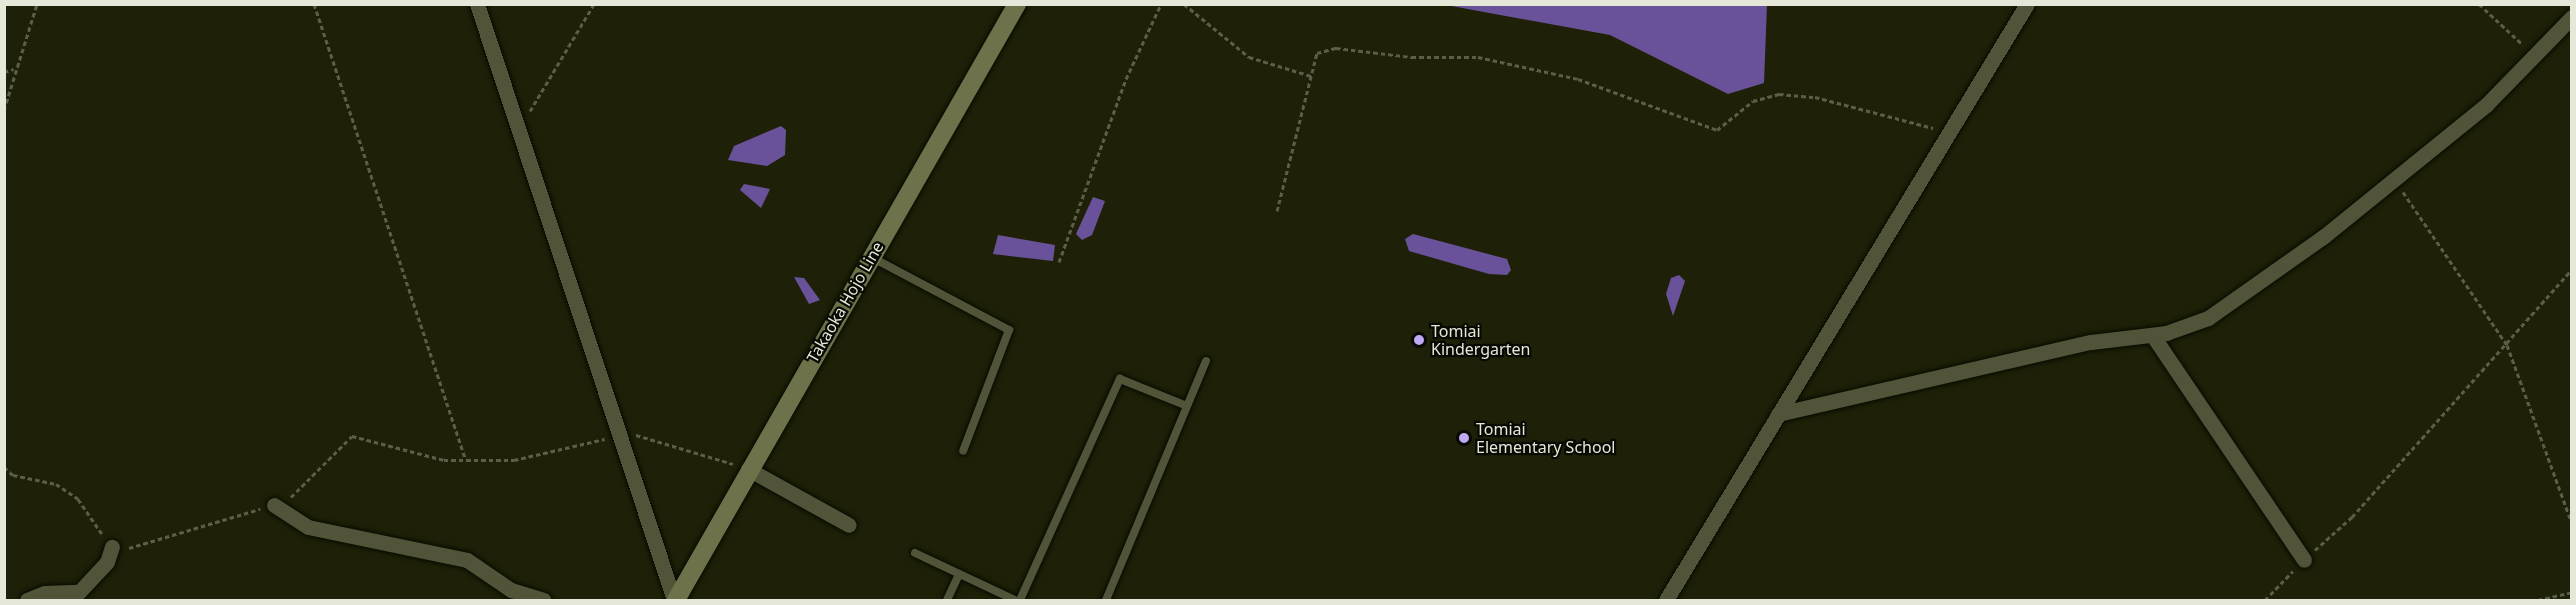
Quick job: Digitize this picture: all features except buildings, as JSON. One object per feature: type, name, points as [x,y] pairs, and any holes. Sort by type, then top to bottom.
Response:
[{"type":"main road","name":"Takaoka Hojo Line","points":[[675,600],[748,469],[1017,4]]},
{"type":"street","points":[[477,4],[520,125],[675,600]]},
{"type":"street","points":[[1666,600],[2027,4]]},
{"type":"street","points":[[1778,414],[2091,342],[2153,336],[2208,318],[2394,179],[2486,105],[2571,17]]},
{"type":"street","points":[[2153,336],[2304,560]]},
{"type":"street","points":[[748,469],[849,525]]},
{"type":"street","points":[[274,505],[308,527],[467,560],[508,595],[543,600]]},
{"type":"street","points":[[27,600],[44,593],[79,592],[107,562],[112,547]]},
{"type":"lane","points":[[871,257],[1009,330],[963,451]]},
{"type":"lane","points":[[1106,600],[1206,361]]},
{"type":"lane","points":[[1020,600],[1120,379],[1187,406]]},
{"type":"lane","points":[[915,554],[958,576],[1015,600]]},
{"type":"lane","points":[[947,600],[958,576]]},
{"type":"path","points":[[4,110],[14,69],[37,4]]},
{"type":"path","points":[[314,4],[465,458]]},
{"type":"path","points":[[520,125],[594,4]]},
{"type":"path","points":[[1059,262],[1126,79],[1161,4]]},
{"type":"path","points":[[1184,4],[1249,57],[1311,76]]},
{"type":"path","points":[[2479,4],[2535,55]]},
{"type":"path","points":[[1277,211],[1317,53],[1336,48],[1412,57],[1457,53],[1578,79],[1704,129],[1717,130],[1753,101],[1779,94],[1815,97],[1949,133]]},
{"type":"path","points":[[4,72],[14,69]]},
{"type":"path","points":[[2394,179],[2507,345],[2571,524]]},
{"type":"path","points":[[2265,600],[2304,560],[2352,517],[2507,345],[2571,269]]},
{"type":"path","points":[[4,467],[13,475],[56,484],[78,500],[112,547],[152,545],[274,505],[303,492],[352,436],[369,437],[423,458],[514,459],[620,436],[635,435],[748,469]]},
{"type":"path","points":[[2538,600],[2571,592]]},
{"type":"shaded area","points":[[1446,5],[1767,5],[1764,83],[1728,94],[1610,35]]},
{"type":"shaded area","points":[[781,126],[786,130],[785,155],[767,166],[728,160],[734,146]]},
{"type":"shaded area","points":[[744,184],[770,189],[761,208],[740,190]]},
{"type":"shaded area","points":[[1093,197],[1105,201],[1092,235],[1082,240],[1076,234]]},
{"type":"shaded area","points":[[1413,234],[1507,259],[1511,270],[1507,275],[1489,274],[1409,251],[1405,239]]},
{"type":"shaded area","points":[[998,235],[1055,245],[1053,261],[993,254]]},
{"type":"shaded area","points":[[1679,275],[1685,281],[1673,316],[1666,294],[1671,278]]},
{"type":"shaded area","points":[[794,277],[804,278],[820,300],[809,304]]},
{"type":"place","name":"Tomiai Kindergarten","points":[[1419,340]]},
{"type":"place","name":"Tomiai Elementary School","points":[[1464,438]]}]
